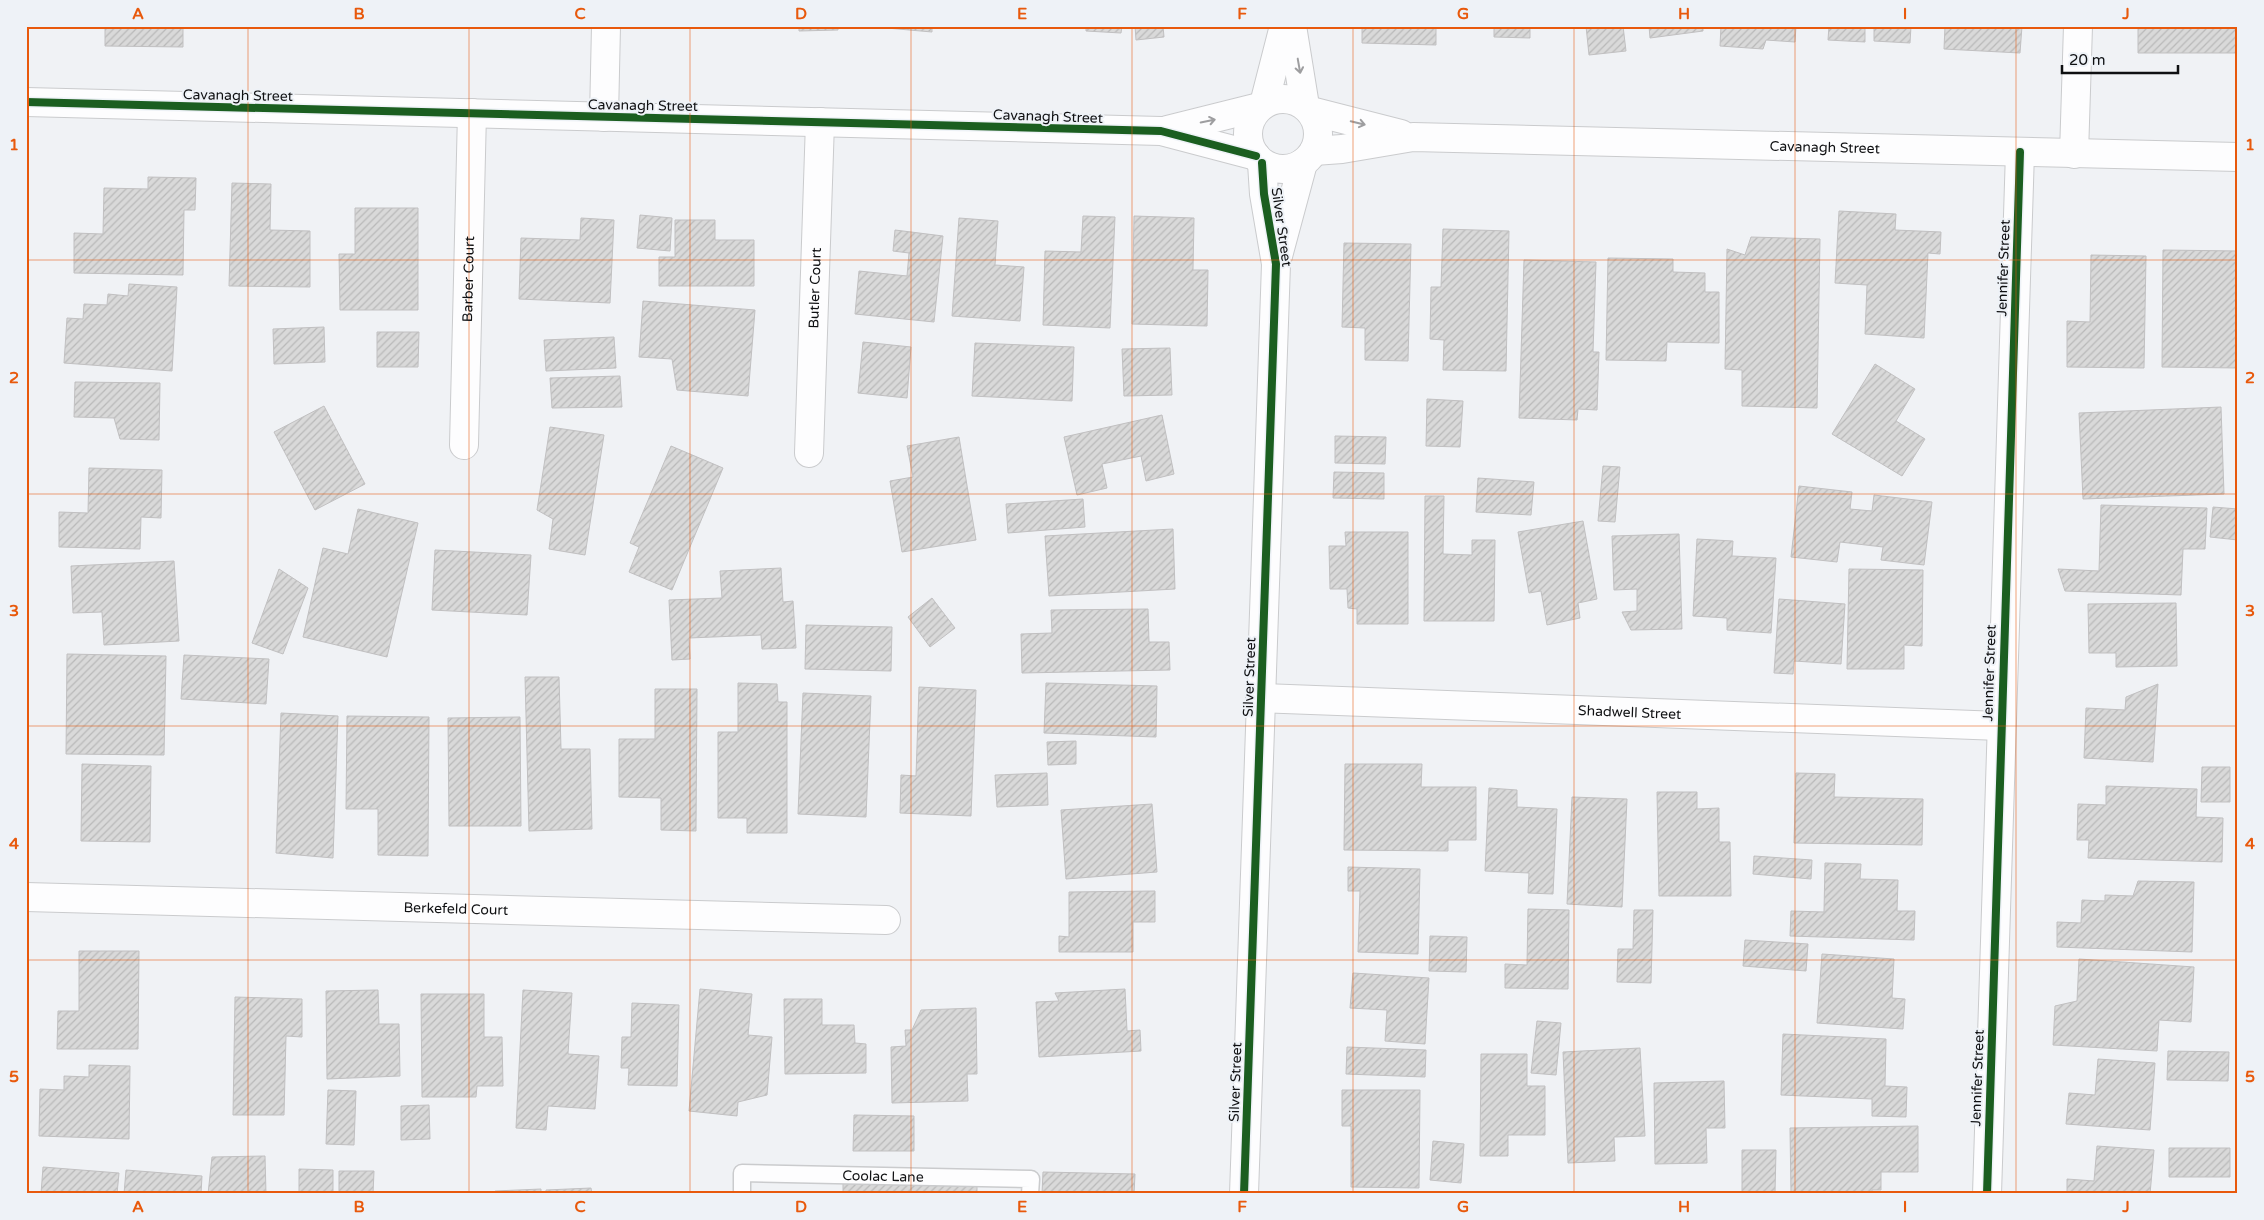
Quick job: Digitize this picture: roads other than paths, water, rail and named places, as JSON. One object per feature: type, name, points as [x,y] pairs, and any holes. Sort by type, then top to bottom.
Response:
[{"type":"street","points":[[604,117],[606,26]]},
{"type":"street","points":[[1284,26],[1262,106],[1249,126],[1247,137],[1250,147],[1259,160],[1283,169],[1294,168],[1309,157],[1319,130],[1308,109],[1292,26]]},
{"type":"street","points":[[2074,154],[2078,26]]},
{"type":"street","points":[[1262,106],[1285,98],[1296,100],[1308,109]]},
{"type":"street","name":"Cavanagh Street","points":[[26,102],[1161,131],[1259,160]]},
{"type":"street","name":"Cavanagh Street","points":[[1161,131],[1262,106]]},
{"type":"street","name":"Cavanagh Street","points":[[1308,109],[1413,137]]},
{"type":"street","name":"Barber Court","points":[[464,444],[472,113]]},
{"type":"street","name":"Butler Court","points":[[809,453],[820,122]]},
{"type":"street","name":"Cavanagh Street","points":[[1309,157],[1342,149],[1413,137],[2238,157]]},
{"type":"street","name":"Jennifer Street","points":[[1986,1194],[2020,152]]},
{"type":"street","name":"Silver Street","points":[[1276,264],[1309,157]]},
{"type":"street","name":"Silver Street","points":[[1244,1194],[1276,264],[1259,160]]},
{"type":"street","name":"Shadwell Street","points":[[1260,698],[2000,726]]},
{"type":"street","name":"Berkefeld Court","points":[[26,897],[886,920]]},
{"type":"lane","name":"Coolac Lane","points":[[742,1194],[742,1173],[1031,1179],[1030,1194]]}]
